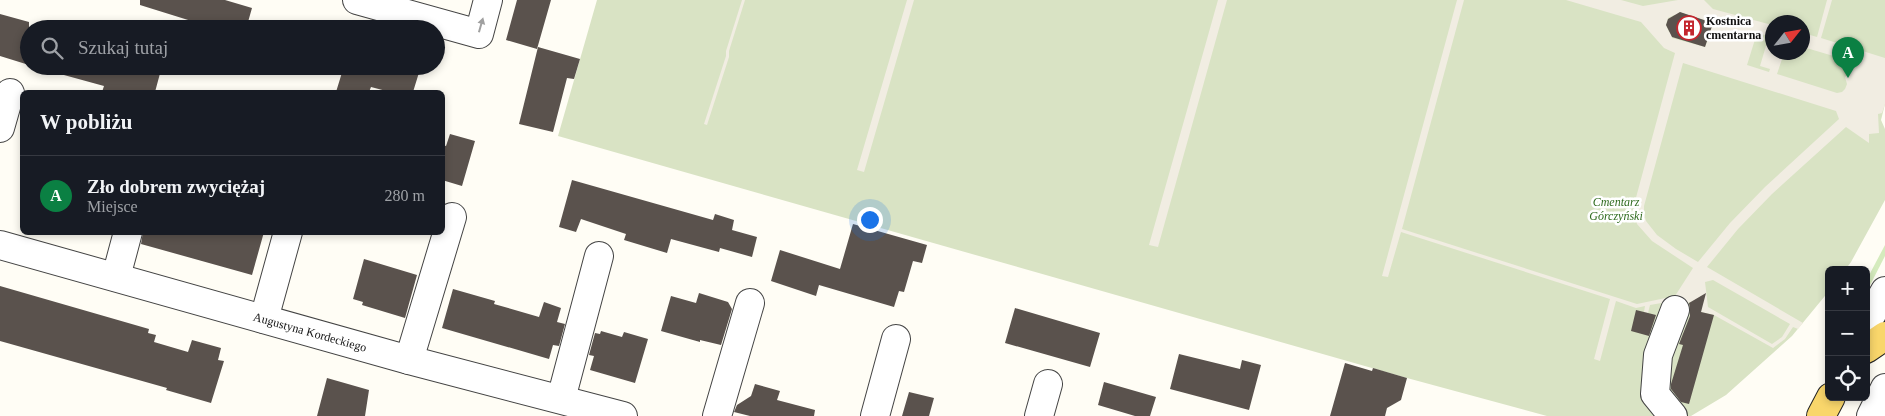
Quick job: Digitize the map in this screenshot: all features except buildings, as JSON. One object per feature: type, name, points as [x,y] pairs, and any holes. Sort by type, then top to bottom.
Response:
[{"type":"main road","points":[[1870,346],[1885,336]]},
{"type":"main road","points":[[1821,416],[1829,401]]},
{"type":"street","points":[[357,0],[429,20]]},
{"type":"street","points":[[445,25],[479,34],[488,0]]},
{"type":"street","points":[[0,128],[10,93]]},
{"type":"street","points":[[409,360],[452,217]]},
{"type":"street","points":[[116,277],[127,235]]},
{"type":"street","points":[[264,319],[287,235]]},
{"type":"street","name":"Augustyna Kordeckiego","points":[[0,245],[409,360],[623,416]]},
{"type":"street","points":[[561,399],[599,256]]},
{"type":"street","points":[[1870,317],[1885,291]]},
{"type":"street","points":[[717,416],[750,303]]},
{"type":"street","points":[[1674,416],[1655,394],[1658,355],[1675,310]]},
{"type":"street","points":[[876,416],[896,339]]},
{"type":"street","points":[[1039,416],[1048,384]]},
{"type":"street","points":[[1871,416],[1885,388]]},
{"type":"green space","name":"Cmentarz Górczyński","points":[[597,0],[1885,0],[1885,104],[1881,120],[1885,129],[1885,200],[1848,266],[1825,266],[1825,296],[1792,336],[1726,395],[1691,416],[1547,416],[1407,378],[558,136]]},
{"type":"green space","points":[[1885,245],[1885,256],[1870,285],[1870,273]]},
{"type":"shaded area","points":[[742,0],[745,0],[707,125],[704,124]]},
{"type":"shaded area","points":[[907,0],[914,0],[864,172],[857,170]]},
{"type":"shaded area","points":[[1218,0],[1227,0],[1158,247],[1149,245]]},
{"type":"shaded area","points":[[1457,0],[1464,0],[1402,229],[1637,304],[1675,296],[1693,268],[1652,241],[1637,224],[1634,215],[1634,205],[1675,53],[1664,48],[1641,22],[1566,0],[1621,0],[1643,6],[1678,0],[1704,0],[1713,9],[1765,23],[1765,35],[1757,33],[1747,65],[1769,72],[1770,69],[1760,66],[1765,49],[1765,60],[1782,60],[1777,74],[1837,93],[1845,89],[1847,84],[1845,77],[1850,73],[1851,65],[1847,60],[1810,49],[1810,35],[1817,37],[1827,0],[1832,0],[1821,38],[1885,58],[1885,104],[1882,113],[1878,114],[1879,133],[1869,134],[1869,143],[1846,127],[1772,194],[1738,229],[1707,267],[1803,323],[1798,329],[1793,327],[1785,339],[1773,348],[1714,315],[1701,312],[1702,306],[1689,302],[1687,308],[1667,302],[1650,305],[1648,313],[1644,312],[1645,306],[1636,308],[1616,301],[1600,361],[1594,359],[1610,299],[1401,232],[1388,277],[1382,276]],"holes":[[[1679,12],[1713,23],[1711,30],[1705,38],[1708,39],[1705,47],[1672,38],[1672,33],[1669,32],[1666,25],[1668,18],[1674,15],[1678,16]],[[1683,63],[1836,111],[1839,119],[1765,187],[1730,223],[1698,262],[1657,235],[1646,221],[1644,214],[1644,206]],[[1713,280],[1790,324],[1782,337],[1772,344],[1708,307],[1705,282]]]},
{"type":"place","name":"Kostnica cmentarna","points":[[1689,28]]},
{"type":"place","name":"Zło dobrem zwyciężaj","points":[[1848,78]]}]
